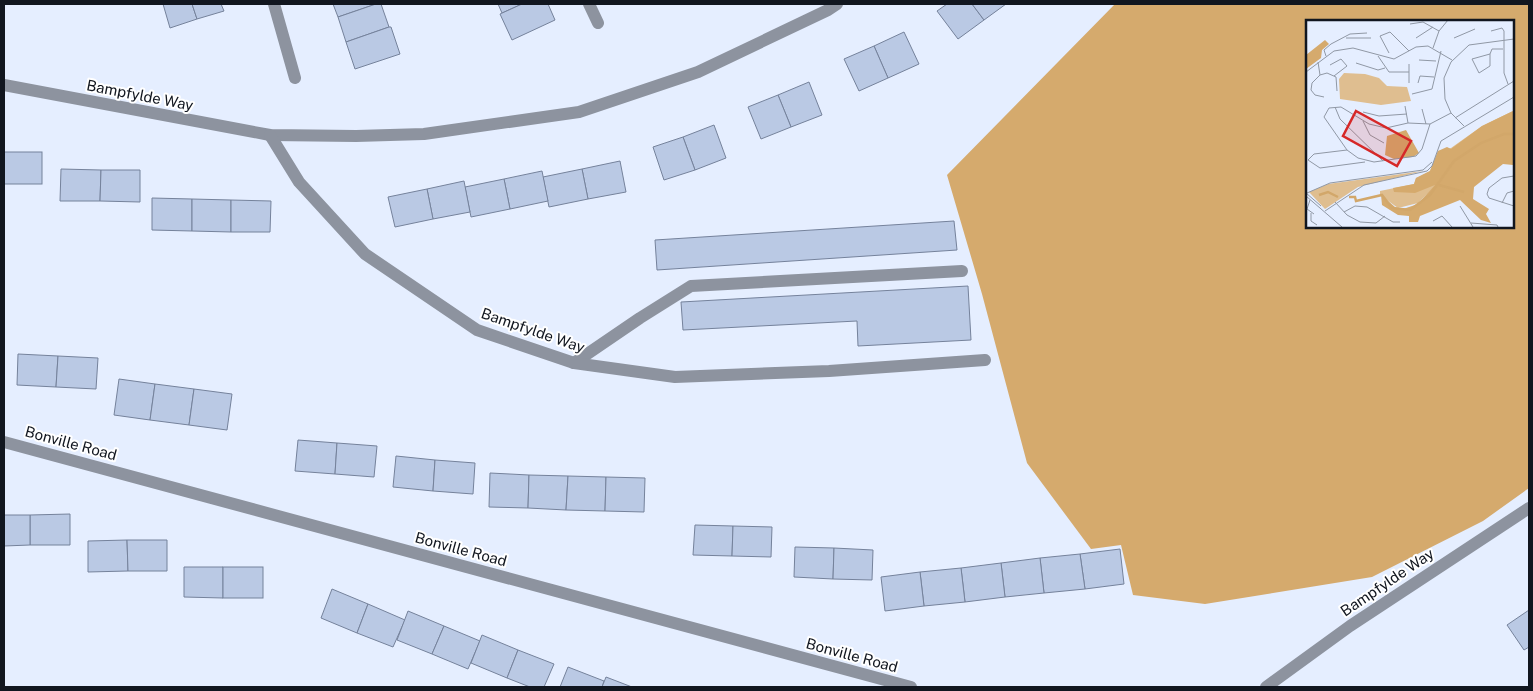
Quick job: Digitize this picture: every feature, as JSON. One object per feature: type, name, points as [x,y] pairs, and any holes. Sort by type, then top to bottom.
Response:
[{"type":"street","points":[[274,4],[295,78]]},
{"type":"street","points":[[589,4],[598,23]]},
{"type":"street","name":"Bampfylde Way","points":[[4,85],[270,135],[356,136],[424,134],[579,112],[698,72],[837,4]]},
{"type":"street","name":"Bampfylde Way","points":[[270,135],[299,182],[365,254],[477,330],[574,363],[667,377],[830,371],[985,360]]},
{"type":"street","points":[[574,363],[691,286],[962,271]]},
{"type":"street","name":"Bonville Road","points":[[4,442],[911,687]]},
{"type":"street","name":"Bampfylde Way","points":[[1266,687],[1350,626],[1529,508]]},
{"type":"shaded area","points":[[1115,4],[1529,4],[1529,488],[1483,521],[1372,577],[1205,604],[1133,595],[1121,545],[1091,549],[1027,463],[982,294],[947,175]]},
{"type":"building","points":[[163,4],[192,4],[197,19],[170,28]]},
{"type":"building","points":[[192,4],[221,4],[224,11],[197,19]]},
{"type":"building","points":[[333,4],[376,4],[338,17]]},
{"type":"building","points":[[381,4],[389,27],[346,42],[338,17]]},
{"type":"building","points":[[498,4],[522,4],[502,13]]},
{"type":"building","points":[[522,4],[548,4],[555,20],[512,40],[500,14]]},
{"type":"building","points":[[947,4],[972,4],[984,20],[958,39],[937,11]]},
{"type":"building","points":[[972,4],[1006,4],[984,20]]},
{"type":"building","points":[[391,27],[400,54],[355,69],[346,42]]},
{"type":"building","points":[[904,32],[919,64],[888,78],[874,46]]},
{"type":"building","points":[[874,46],[888,78],[859,91],[844,59]]},
{"type":"building","points":[[809,82],[822,115],[791,127],[778,95]]},
{"type":"building","points":[[778,95],[791,127],[761,139],[748,107]]},
{"type":"building","points":[[714,125],[726,158],[695,170],[683,137]]},
{"type":"building","points":[[683,137],[695,170],[664,180],[653,147]]},
{"type":"building","points":[[4,152],[42,152],[42,184],[4,184]]},
{"type":"building","points":[[620,161],[626,192],[588,199],[582,169]]},
{"type":"building","points":[[61,169],[101,170],[100,201],[60,201]]},
{"type":"building","points":[[582,169],[588,199],[549,207],[543,177]]},
{"type":"building","points":[[101,170],[140,170],[140,202],[100,201]]},
{"type":"building","points":[[542,171],[548,201],[510,209],[504,179]]},
{"type":"building","points":[[504,179],[510,209],[471,217],[465,187]]},
{"type":"building","points":[[464,181],[470,212],[433,219],[427,189]]},
{"type":"building","points":[[427,189],[433,219],[395,227],[388,197]]},
{"type":"building","points":[[152,198],[192,199],[192,231],[152,230]]},
{"type":"building","points":[[192,199],[231,200],[231,232],[192,231]]},
{"type":"building","points":[[231,200],[271,201],[270,232],[231,232]]},
{"type":"building","points":[[954,221],[957,250],[657,270],[655,240]]},
{"type":"building","points":[[968,286],[971,340],[858,346],[857,321],[683,330],[681,302]]},
{"type":"building","points":[[18,354],[58,356],[56,387],[17,385]]},
{"type":"building","points":[[58,356],[98,358],[96,389],[56,387]]},
{"type":"building","points":[[119,379],[155,384],[150,420],[114,415]]},
{"type":"building","points":[[155,384],[194,389],[189,425],[150,420]]},
{"type":"building","points":[[194,389],[232,394],[227,430],[189,425]]},
{"type":"building","points":[[298,440],[337,443],[335,474],[295,471]]},
{"type":"building","points":[[337,443],[377,446],[374,477],[335,474]]},
{"type":"building","points":[[396,456],[435,460],[433,491],[393,487]]},
{"type":"building","points":[[435,460],[475,463],[473,494],[433,491]]},
{"type":"building","points":[[490,473],[529,475],[528,508],[489,507]]},
{"type":"building","points":[[529,475],[568,476],[566,510],[528,508]]},
{"type":"building","points":[[568,476],[606,477],[605,511],[566,510]]},
{"type":"building","points":[[606,477],[645,478],[644,512],[605,511]]},
{"type":"building","points":[[70,514],[70,545],[30,545],[30,515]]},
{"type":"building","points":[[4,515],[30,515],[30,545],[4,546]]},
{"type":"building","points":[[695,525],[733,526],[732,556],[693,555]]},
{"type":"building","points":[[733,526],[772,527],[771,557],[732,556]]},
{"type":"building","points":[[127,540],[128,571],[88,572],[88,541]]},
{"type":"building","points":[[127,540],[167,540],[167,571],[128,571]]},
{"type":"building","points":[[795,547],[834,548],[833,579],[794,577]]},
{"type":"building","points":[[834,548],[873,550],[872,580],[833,579]]},
{"type":"building","points":[[1120,549],[1124,584],[1085,589],[1080,554]]},
{"type":"building","points":[[1080,554],[1085,589],[1044,593],[1040,558]]},
{"type":"building","points":[[1040,558],[1044,593],[1005,597],[1001,563]]},
{"type":"building","points":[[1001,563],[1005,597],[965,602],[961,568]]},
{"type":"building","points":[[184,567],[223,567],[223,598],[184,597]]},
{"type":"building","points":[[223,567],[263,567],[263,598],[223,598]]},
{"type":"building","points":[[961,568],[965,602],[924,606],[920,572]]},
{"type":"building","points":[[920,572],[924,606],[885,611],[881,577]]},
{"type":"building","points":[[332,589],[368,604],[357,633],[321,618]]},
{"type":"building","points":[[368,604],[405,620],[393,647],[357,633]]},
{"type":"building","points":[[1529,610],[1529,647],[1524,650],[1507,625]]},
{"type":"building","points":[[408,611],[444,626],[432,654],[397,640]]},
{"type":"building","points":[[444,626],[480,641],[468,669],[432,654]]},
{"type":"building","points":[[482,635],[518,650],[507,678],[471,663]]},
{"type":"building","points":[[518,650],[554,664],[544,687],[530,687],[507,678]]},
{"type":"building","points":[[568,667],[604,681],[602,687],[560,687]]},
{"type":"building","points":[[606,677],[632,687],[602,687]]}]
